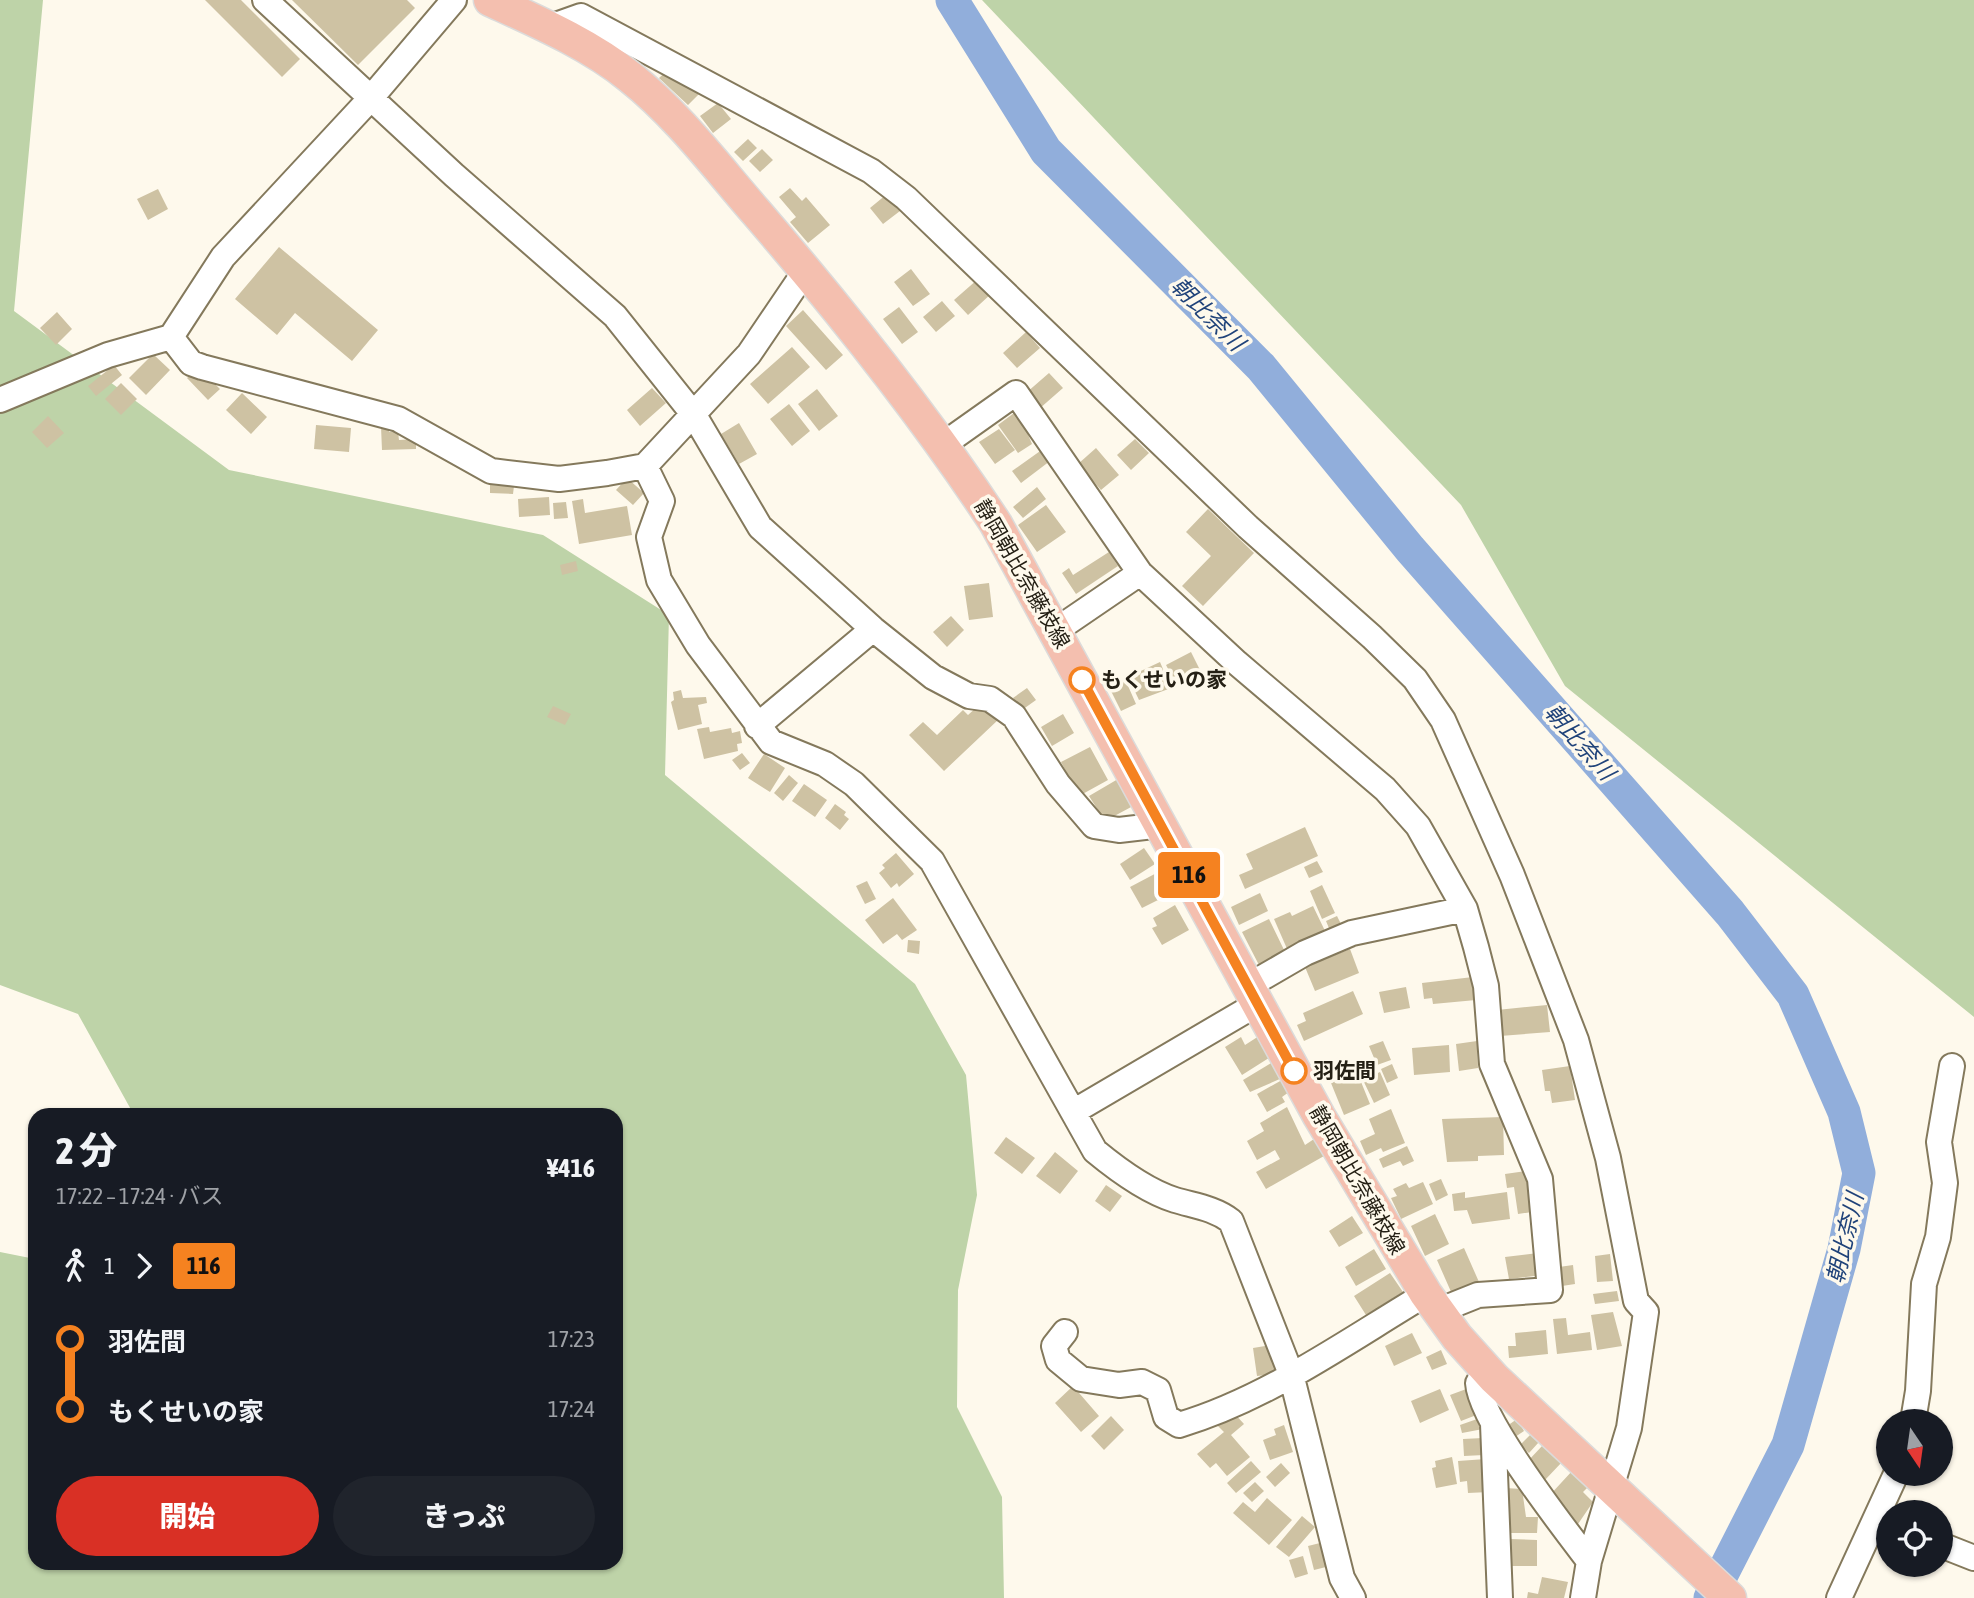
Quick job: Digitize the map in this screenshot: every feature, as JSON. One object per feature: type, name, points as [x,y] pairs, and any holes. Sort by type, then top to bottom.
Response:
[{"type":"main road","name":"静岡朝比奈藤枝線","points":[[490,0],[550,27],[629,76],[676,119],[806,270],[944,444],[996,524],[1360,1189],[1432,1303],[1457,1337],[1494,1378],[1730,1598]]},
{"type":"street","points":[[265,0],[370,99],[615,316],[695,415],[760,527],[873,629],[933,677],[969,696],[990,699],[1014,716],[1058,784],[1094,826],[1119,830],[1162,825]]},
{"type":"street","points":[[0,400],[108,355],[171,337],[223,257],[370,99],[454,0]]},
{"type":"street","points":[[550,27],[581,16],[871,171],[906,198],[1248,527],[1372,636],[1415,679],[1443,720],[1477,791],[1557,985],[1608,1158],[1636,1301],[1646,1312],[1629,1429],[1614,1488],[1589,1561],[1583,1598]]},
{"type":"street","points":[[171,337],[191,363],[398,419],[491,471],[559,479],[645,466],[749,354],[806,270]]},
{"type":"street","points":[[944,444],[1016,393],[1140,573],[1237,663],[1385,789],[1418,826],[1465,909],[1486,986],[1492,1064],[1540,1179],[1550,1290],[1432,1303],[1208,1416],[1179,1425],[1166,1417],[1158,1390],[1142,1382],[1119,1385],[1081,1379],[1058,1360],[1054,1346],[1065,1332]]},
{"type":"street","points":[[645,466],[662,501],[649,537],[659,580],[698,645],[757,726],[771,742],[825,764],[854,784],[932,861],[1095,1151],[1114,1167],[1172,1199],[1219,1212],[1231,1221],[1291,1374],[1342,1578],[1353,1598]]},
{"type":"street","points":[[1055,631],[1140,573]]},
{"type":"street","points":[[757,726],[873,629]]},
{"type":"street","points":[[1073,1112],[1253,995],[1305,953],[1352,933],[1465,909]]},
{"type":"street","points":[[1915,1409],[1919,1391],[1920,1321],[1924,1284],[1938,1237],[1945,1183],[1939,1142],[1952,1066]]},
{"type":"street","points":[[1494,1378],[1478,1384],[1493,1421],[1542,1500],[1589,1561]]},
{"type":"street","points":[[1493,1421],[1500,1598]]},
{"type":"street","points":[[1839,1598],[1876,1536]]},
{"type":"street","points":[[1953,1550],[1974,1558]]},
{"type":"green space","points":[[0,0],[43,0],[14,311],[229,470],[543,535],[669,615],[665,775],[915,984],[966,1075],[977,1195],[958,1290],[957,1407],[1002,1497],[1004,1598],[0,1598],[0,1252],[28,1258],[28,1570],[623,1570],[623,1108],[130,1108],[78,1014],[0,985]]},
{"type":"green space","points":[[982,0],[1974,0],[1974,1017],[1565,686],[1461,505]]},
{"type":"building","points":[[205,0],[241,0],[300,59],[282,77]]},
{"type":"building","points":[[292,0],[407,0],[415,8],[358,65]]},
{"type":"building","points":[[670,68],[700,93],[688,105],[659,78]]},
{"type":"building","points":[[718,103],[731,119],[713,133],[700,116]]},
{"type":"building","points":[[748,139],[757,148],[743,161],[734,152]]},
{"type":"building","points":[[762,149],[773,160],[760,172],[749,161]]},
{"type":"building","points":[[790,188],[802,201],[806,197],[830,225],[808,243],[790,222],[796,217],[779,197]]},
{"type":"building","points":[[158,189],[168,209],[148,220],[137,199]]},
{"type":"building","points":[[887,194],[900,211],[883,224],[870,208]]},
{"type":"building","points":[[279,247],[378,330],[352,361],[295,313],[277,335],[235,299]]},
{"type":"building","points":[[911,269],[930,294],[913,306],[894,282]]},
{"type":"building","points":[[978,279],[991,294],[968,315],[954,300]]},
{"type":"building","points":[[942,301],[955,316],[936,332],[923,317]]},
{"type":"building","points":[[899,307],[918,332],[902,344],[883,319]]},
{"type":"building","points":[[803,310],[843,355],[826,370],[786,326]]},
{"type":"building","points":[[57,312],[72,329],[56,345],[40,328]]},
{"type":"building","points":[[1026,332],[1040,348],[1017,368],[1003,353]]},
{"type":"building","points":[[792,347],[810,367],[768,404],[750,384]]},
{"type":"building","points":[[153,354],[170,370],[146,395],[129,378]]},
{"type":"building","points":[[114,365],[122,375],[96,396],[88,386]]},
{"type":"building","points":[[194,371],[206,375],[220,389],[208,400],[187,378]]},
{"type":"building","points":[[1049,373],[1063,388],[1039,409],[1026,393]]},
{"type":"building","points":[[121,383],[137,399],[121,415],[105,399]]},
{"type":"building","points":[[652,388],[666,403],[640,426],[627,410]]},
{"type":"building","points":[[817,389],[838,416],[819,431],[798,404]]},
{"type":"building","points":[[242,393],[267,417],[251,434],[226,410]]},
{"type":"building","points":[[789,404],[810,431],[792,446],[770,419]]},
{"type":"building","points":[[1014,413],[1019,420],[1021,418],[1032,444],[1018,453],[998,425]]},
{"type":"building","points":[[48,416],[64,433],[47,448],[32,432]]},
{"type":"building","points":[[739,423],[757,454],[739,464],[721,434]]},
{"type":"building","points":[[316,425],[351,428],[349,452],[314,449]]},
{"type":"building","points":[[389,426],[389,432],[398,432],[399,440],[416,439],[416,449],[382,450],[381,427]]},
{"type":"building","points":[[999,429],[1015,450],[995,464],[979,442]]},
{"type":"building","points":[[1135,439],[1149,453],[1131,470],[1117,455]]},
{"type":"building","points":[[1096,448],[1119,475],[1101,490],[1078,464]]},
{"type":"building","points":[[1043,449],[1050,461],[1021,483],[1012,471]]},
{"type":"building","points":[[627,478],[644,493],[633,505],[616,490]]},
{"type":"building","points":[[490,485],[514,486],[513,494],[490,493]]},
{"type":"building","points":[[1037,487],[1046,499],[1023,518],[1013,507]]},
{"type":"building","points":[[549,497],[550,515],[519,517],[518,499]]},
{"type":"building","points":[[583,499],[585,513],[627,506],[632,535],[579,544],[572,501]]},
{"type":"building","points":[[566,502],[568,518],[554,519],[553,503]]},
{"type":"building","points":[[1046,505],[1066,532],[1037,552],[1018,525]]},
{"type":"building","points":[[1208,509],[1254,553],[1203,606],[1182,586],[1211,556],[1186,532]]},
{"type":"building","points":[[1109,552],[1118,566],[1076,594],[1062,573],[1069,568],[1073,575]]},
{"type":"building","points":[[576,561],[578,571],[562,575],[560,565]]},
{"type":"building","points":[[989,583],[993,617],[969,620],[964,586]]},
{"type":"building","points":[[951,616],[964,630],[947,647],[933,632]]},
{"type":"building","points":[[1191,652],[1202,674],[1177,686],[1166,665]]},
{"type":"building","points":[[1160,662],[1171,688],[1139,700],[1128,677]]},
{"type":"building","points":[[1125,679],[1136,704],[1121,711],[1109,687]]},
{"type":"building","points":[[1027,688],[1036,700],[1022,710],[1013,698]]},
{"type":"building","points":[[681,690],[683,698],[706,697],[707,703],[698,705],[702,724],[678,730],[671,702],[674,700],[673,692]]},
{"type":"building","points":[[553,706],[571,714],[565,725],[547,717]]},
{"type":"building","points":[[978,706],[983,712],[988,707],[999,719],[944,771],[909,735],[923,722],[937,735],[963,710],[968,715]]},
{"type":"building","points":[[1063,714],[1074,733],[1052,746],[1041,727]]},
{"type":"building","points":[[709,727],[710,732],[731,728],[732,733],[740,731],[742,743],[737,744],[738,751],[704,759],[697,729]]},
{"type":"building","points":[[1090,747],[1108,780],[1079,796],[1061,762]]},
{"type":"building","points":[[742,753],[750,763],[740,770],[732,760]]},
{"type":"building","points":[[764,754],[785,768],[770,792],[748,778]]},
{"type":"building","points":[[789,775],[798,783],[783,801],[774,793]]},
{"type":"building","points":[[1118,779],[1133,806],[1105,821],[1089,796]]},
{"type":"building","points":[[804,784],[827,800],[815,817],[792,801]]},
{"type":"building","points":[[835,804],[846,812],[844,815],[849,819],[840,830],[825,818]]},
{"type":"building","points":[[1305,827],[1318,856],[1245,889],[1239,875],[1253,869],[1246,854]]},
{"type":"building","points":[[1144,848],[1155,864],[1130,880],[1120,864]]},
{"type":"building","points":[[896,853],[914,874],[899,887],[897,883],[891,888],[879,873],[885,868],[882,865]]},
{"type":"building","points":[[1317,861],[1323,872],[1309,878],[1304,867]]},
{"type":"building","points":[[1166,868],[1178,890],[1142,908],[1130,887]]},
{"type":"building","points":[[867,881],[876,899],[865,904],[856,886]]},
{"type":"building","points":[[1322,885],[1335,913],[1322,919],[1310,891]]},
{"type":"building","points":[[1260,893],[1268,911],[1239,925],[1231,907]]},
{"type":"building","points":[[893,898],[917,930],[902,940],[897,934],[883,944],[865,920]]},
{"type":"building","points":[[1175,905],[1189,930],[1162,945],[1152,928],[1157,926],[1153,918]]},
{"type":"building","points":[[1313,906],[1326,933],[1288,951],[1274,919],[1290,912],[1292,916]]},
{"type":"building","points":[[1337,916],[1343,928],[1331,933],[1326,921]]},
{"type":"building","points":[[1269,919],[1286,954],[1260,967],[1242,932]]},
{"type":"building","points":[[908,940],[920,941],[919,954],[907,952]]},
{"type":"building","points":[[1350,949],[1359,973],[1315,991],[1305,967]]},
{"type":"building","points":[[1473,977],[1476,1000],[1433,1004],[1432,998],[1424,999],[1422,983]]},
{"type":"building","points":[[1406,987],[1410,1008],[1384,1013],[1379,992]]},
{"type":"building","points":[[1353,991],[1363,1014],[1304,1041],[1297,1025],[1306,1021],[1303,1013]]},
{"type":"building","points":[[1547,1005],[1550,1032],[1500,1036],[1497,1010]]},
{"type":"building","points":[[1259,1036],[1272,1056],[1242,1075],[1225,1047],[1241,1037],[1245,1045]]},
{"type":"building","points":[[1383,1041],[1391,1060],[1377,1065],[1369,1046]]},
{"type":"building","points":[[1477,1041],[1478,1068],[1459,1071],[1456,1044]]},
{"type":"building","points":[[1449,1045],[1450,1072],[1414,1075],[1412,1048]]},
{"type":"building","points":[[1273,1062],[1282,1078],[1250,1092],[1243,1080]]},
{"type":"building","points":[[1392,1064],[1398,1078],[1387,1083],[1381,1069]]},
{"type":"building","points":[[1570,1066],[1575,1100],[1552,1103],[1550,1091],[1545,1091],[1542,1070]]},
{"type":"building","points":[[1357,1072],[1370,1104],[1344,1115],[1331,1083]]},
{"type":"building","points":[[1380,1072],[1390,1095],[1374,1103],[1363,1080]]},
{"type":"building","points":[[1282,1080],[1289,1092],[1282,1097],[1285,1102],[1267,1112],[1257,1094]]},
{"type":"building","points":[[1287,1107],[1305,1145],[1314,1139],[1324,1156],[1266,1189],[1256,1172],[1280,1159],[1275,1150],[1257,1160],[1247,1141],[1264,1131],[1260,1123]]},
{"type":"building","points":[[1391,1109],[1405,1143],[1383,1152],[1381,1148],[1366,1155],[1360,1141],[1375,1134],[1369,1119]]},
{"type":"building","points":[[1503,1117],[1504,1155],[1478,1156],[1478,1161],[1447,1162],[1442,1119]]},
{"type":"building","points":[[1006,1137],[1035,1158],[1022,1174],[994,1153]]},
{"type":"building","points":[[1407,1146],[1414,1161],[1403,1166],[1400,1161],[1383,1168],[1379,1159]]},
{"type":"building","points":[[1055,1152],[1078,1171],[1060,1194],[1036,1176]]},
{"type":"building","points":[[1526,1171],[1532,1212],[1518,1214],[1514,1187],[1507,1188],[1505,1174]]},
{"type":"building","points":[[1441,1179],[1448,1195],[1436,1201],[1429,1184]]},
{"type":"building","points":[[1423,1182],[1433,1204],[1401,1219],[1391,1198],[1397,1196],[1393,1189],[1406,1183],[1409,1188]]},
{"type":"building","points":[[1106,1185],[1122,1196],[1110,1212],[1095,1201]]},
{"type":"building","points":[[1465,1192],[1465,1198],[1507,1192],[1510,1219],[1472,1224],[1467,1210],[1454,1211],[1452,1194]]},
{"type":"building","points":[[1435,1214],[1449,1244],[1425,1256],[1411,1226]]},
{"type":"building","points":[[1352,1216],[1363,1233],[1339,1247],[1329,1231]]},
{"type":"building","points":[[1464,1248],[1479,1282],[1452,1294],[1437,1260]]},
{"type":"building","points":[[1374,1249],[1386,1269],[1356,1286],[1345,1267]]},
{"type":"building","points":[[1538,1253],[1542,1275],[1509,1279],[1505,1257]]},
{"type":"building","points":[[1610,1254],[1613,1281],[1597,1282],[1595,1256]]},
{"type":"building","points":[[1573,1265],[1575,1284],[1562,1286],[1559,1267]]},
{"type":"building","points":[[1390,1273],[1403,1292],[1366,1315],[1354,1296]]},
{"type":"building","points":[[1617,1291],[1619,1301],[1595,1304],[1593,1294]]},
{"type":"building","points":[[1613,1312],[1622,1346],[1597,1350],[1591,1315]]},
{"type":"building","points":[[1566,1318],[1568,1335],[1590,1332],[1592,1350],[1557,1354],[1553,1319]]},
{"type":"building","points":[[1546,1330],[1548,1354],[1509,1358],[1508,1346],[1516,1346],[1515,1333]]},
{"type":"building","points":[[1412,1333],[1422,1353],[1394,1366],[1385,1346]]},
{"type":"building","points":[[1271,1345],[1275,1374],[1257,1376],[1253,1348]]},
{"type":"building","points":[[1441,1350],[1447,1364],[1432,1370],[1426,1357]]},
{"type":"building","points":[[1073,1386],[1099,1416],[1081,1432],[1055,1403]]},
{"type":"building","points":[[1469,1388],[1479,1414],[1461,1421],[1450,1395]]},
{"type":"building","points":[[1440,1389],[1449,1410],[1420,1423],[1411,1401]]},
{"type":"building","points":[[1233,1412],[1244,1424],[1231,1435],[1250,1457],[1227,1476],[1216,1463],[1210,1468],[1197,1454],[1224,1432],[1217,1425]]},
{"type":"building","points":[[1111,1416],[1124,1430],[1104,1450],[1091,1436]]},
{"type":"building","points":[[1480,1418],[1483,1429],[1462,1433],[1460,1425]]},
{"type":"building","points":[[1517,1419],[1524,1431],[1515,1437],[1507,1426]]},
{"type":"building","points":[[1284,1425],[1293,1452],[1270,1460],[1263,1440],[1276,1435],[1274,1429]]},
{"type":"building","points":[[1531,1434],[1539,1442],[1529,1453],[1520,1445]]},
{"type":"building","points":[[1483,1438],[1484,1455],[1464,1456],[1463,1439]]},
{"type":"building","points":[[1543,1445],[1562,1462],[1545,1480],[1527,1462]]},
{"type":"building","points":[[1452,1457],[1457,1484],[1436,1488],[1432,1468],[1436,1467],[1435,1461]]},
{"type":"building","points":[[1486,1459],[1489,1492],[1468,1493],[1467,1481],[1460,1482],[1458,1461]]},
{"type":"building","points":[[1251,1461],[1261,1472],[1236,1493],[1227,1483]]},
{"type":"building","points":[[1281,1463],[1290,1473],[1275,1487],[1266,1477]]},
{"type":"building","points":[[1573,1470],[1590,1485],[1583,1492],[1593,1502],[1576,1527],[1549,1496]]},
{"type":"building","points":[[1255,1482],[1264,1491],[1252,1502],[1243,1493]]},
{"type":"building","points":[[1505,1488],[1522,1489],[1526,1517],[1538,1517],[1537,1533],[1504,1533]]},
{"type":"building","points":[[1267,1498],[1292,1520],[1269,1545],[1233,1513],[1243,1502],[1255,1512]]},
{"type":"building","points":[[1302,1516],[1315,1527],[1289,1557],[1276,1547]]},
{"type":"building","points":[[1510,1539],[1537,1540],[1537,1566],[1509,1566]]},
{"type":"building","points":[[1320,1543],[1326,1567],[1314,1570],[1308,1546]]},
{"type":"building","points":[[1303,1556],[1308,1574],[1295,1578],[1289,1560]]},
{"type":"building","points":[[1542,1577],[1568,1582],[1564,1598],[1527,1598],[1528,1592],[1538,1594]]},
{"type":"waterway","name":"朝比奈川","points":[[952,0],[1046,151],[1261,367],[1410,549],[1730,913],[1793,995],[1844,1112],[1859,1173],[1844,1249],[1788,1445],[1710,1598]]},
{"type":"bus line","name":"116","points":[[1082,680],[1294,1071]]},
{"type":"place","name":"もくせいの家","points":[[1082,680]]},
{"type":"place","name":"羽佐間","points":[[1294,1071]]}]
